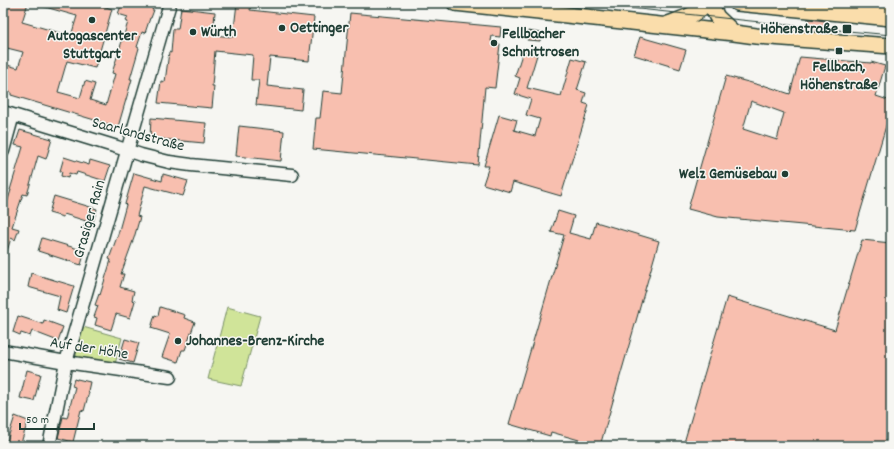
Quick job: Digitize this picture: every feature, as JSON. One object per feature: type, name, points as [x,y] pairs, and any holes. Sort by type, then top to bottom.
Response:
[{"type":"main road","points":[[455,3],[756,36],[891,46]]},
{"type":"main road","points":[[666,25],[693,14],[700,10],[706,3]]},
{"type":"main road","points":[[710,3],[717,17],[734,33]]},
{"type":"main road","points":[[737,3],[891,18]]},
{"type":"main road","points":[[863,3],[891,10]]},
{"type":"street","name":"Grasiger Rain","points":[[49,446],[66,362],[170,3]]},
{"type":"street","points":[[863,3],[891,6]]},
{"type":"street","name":"Saarlandstraße","points":[[8,113],[127,151],[169,162],[292,175]]},
{"type":"street","points":[[3,152],[8,113]]},
{"type":"street","name":"Auf der Höhe","points":[[3,351],[170,377]]},
{"type":"green space","points":[[227,307],[260,316],[241,386],[208,379]]},
{"type":"green space","points":[[83,327],[122,338],[115,364],[75,359]]},
{"type":"building","points":[[3,3],[28,3],[22,22],[71,36],[77,16],[38,5],[39,3],[93,3],[112,9],[95,68],[67,61],[58,92],[80,98],[85,81],[95,84],[90,100],[106,105],[115,74],[112,73],[128,22],[126,21],[128,17],[118,14],[122,3],[148,3],[154,5],[152,10],[154,10],[145,33],[142,32],[137,47],[139,48],[130,79],[132,79],[118,127],[11,95],[11,92],[3,90],[3,64],[18,68],[23,52],[3,47]]},
{"type":"building","points":[[237,3],[251,3],[250,10],[314,17],[309,61],[270,57],[267,86],[303,90],[301,110],[256,105],[259,80],[251,80],[253,55],[215,51],[212,108],[158,103],[161,81],[165,82],[169,52],[171,53],[173,29],[178,29],[181,8],[215,12],[213,35],[233,37]]},
{"type":"building","points":[[350,13],[501,27],[500,37],[492,36],[491,41],[500,44],[495,88],[485,87],[478,165],[313,149],[316,118],[320,118],[323,91],[342,93]]},
{"type":"building","points":[[808,19],[826,21],[825,32],[807,31]]},
{"type":"building","points":[[528,31],[541,33],[540,41],[527,40]]},
{"type":"building","points":[[640,37],[686,50],[680,69],[634,55]]},
{"type":"building","points":[[523,51],[537,55],[527,88],[561,96],[572,58],[586,62],[577,90],[586,93],[583,103],[589,105],[561,196],[513,182],[510,192],[483,184],[489,166],[484,166],[499,115],[517,120],[514,130],[535,136],[540,119],[526,115],[531,99],[515,94],[520,78],[515,76]]},
{"type":"building","name":"Welz Gemüsebau","points":[[800,57],[871,62],[885,66],[876,96],[891,101],[891,109],[855,230],[718,217],[688,209],[726,76],[763,85],[790,94]],"holes":[[[751,101],[784,113],[777,140],[743,129]]]},
{"type":"building","points":[[151,118],[206,123],[204,143],[150,138]]},
{"type":"building","points":[[239,126],[284,131],[281,161],[236,156]]},
{"type":"building","points":[[20,130],[52,139],[46,159],[38,156],[27,195],[23,194],[12,227],[19,229],[15,240],[11,238],[5,258],[3,258],[3,216],[23,147],[15,145]]},
{"type":"building","points":[[64,157],[89,165],[90,160],[110,166],[105,181],[77,172],[76,175],[69,173],[68,178],[61,176],[62,171],[60,171]]},
{"type":"building","points":[[134,173],[162,181],[163,174],[188,181],[183,196],[145,186],[137,216],[140,217],[121,274],[124,274],[120,287],[134,291],[132,300],[135,301],[130,318],[116,314],[111,330],[95,325],[97,318],[94,317],[98,306],[95,305],[99,294],[100,295],[111,260],[109,259],[118,234]]},
{"type":"building","points":[[54,196],[97,209],[90,231],[83,229],[86,221],[64,214],[63,217],[49,213]]},
{"type":"building","points":[[558,211],[574,216],[569,233],[591,239],[596,222],[659,241],[600,446],[551,432],[550,436],[509,424],[564,235],[551,232]]},
{"type":"building","points":[[42,238],[85,251],[81,265],[38,251]]},
{"type":"building","points":[[862,240],[891,243],[891,446],[683,446],[727,297],[835,330]]},
{"type":"building","points":[[31,273],[74,286],[66,313],[57,310],[60,296],[28,287]]},
{"type":"building","name":"Johannes-Brenz-Kirche","points":[[160,307],[185,315],[184,318],[195,322],[185,350],[182,350],[178,362],[162,357],[170,334],[151,328],[155,315],[158,316]]},
{"type":"building","points":[[18,316],[43,324],[44,320],[63,327],[58,341],[32,331],[30,336],[21,333],[20,335],[13,332]]},
{"type":"building","points":[[125,339],[139,343],[133,363],[119,359]]},
{"type":"building","points":[[27,370],[41,374],[34,401],[20,398]]},
{"type":"building","points":[[74,379],[90,382],[84,411],[81,410],[73,442],[58,438],[63,417],[67,418],[75,387],[72,386]]},
{"type":"building","points":[[15,416],[28,421],[20,446],[6,444]]},
{"type":"tram line","points":[[583,3],[891,35]]},
{"type":"place","name":"Autogascenter Stuttgart","points":[[92,20]]},
{"type":"place","name":"Oettinger","points":[[282,28]]},
{"type":"place","name":"Höhenstraße","points":[[847,29]]},
{"type":"place","name":"Würth","points":[[193,32]]},
{"type":"place","name":"Fellbacher Schnittrosen","points":[[494,43]]},
{"type":"place","name":"Fellbach, Höhenstraße","points":[[839,51]]},
{"type":"place","name":"Welz Gemüsebau","points":[[785,174]]},
{"type":"place","name":"Johannes-Brenz-Kirche","points":[[178,341]]}]
